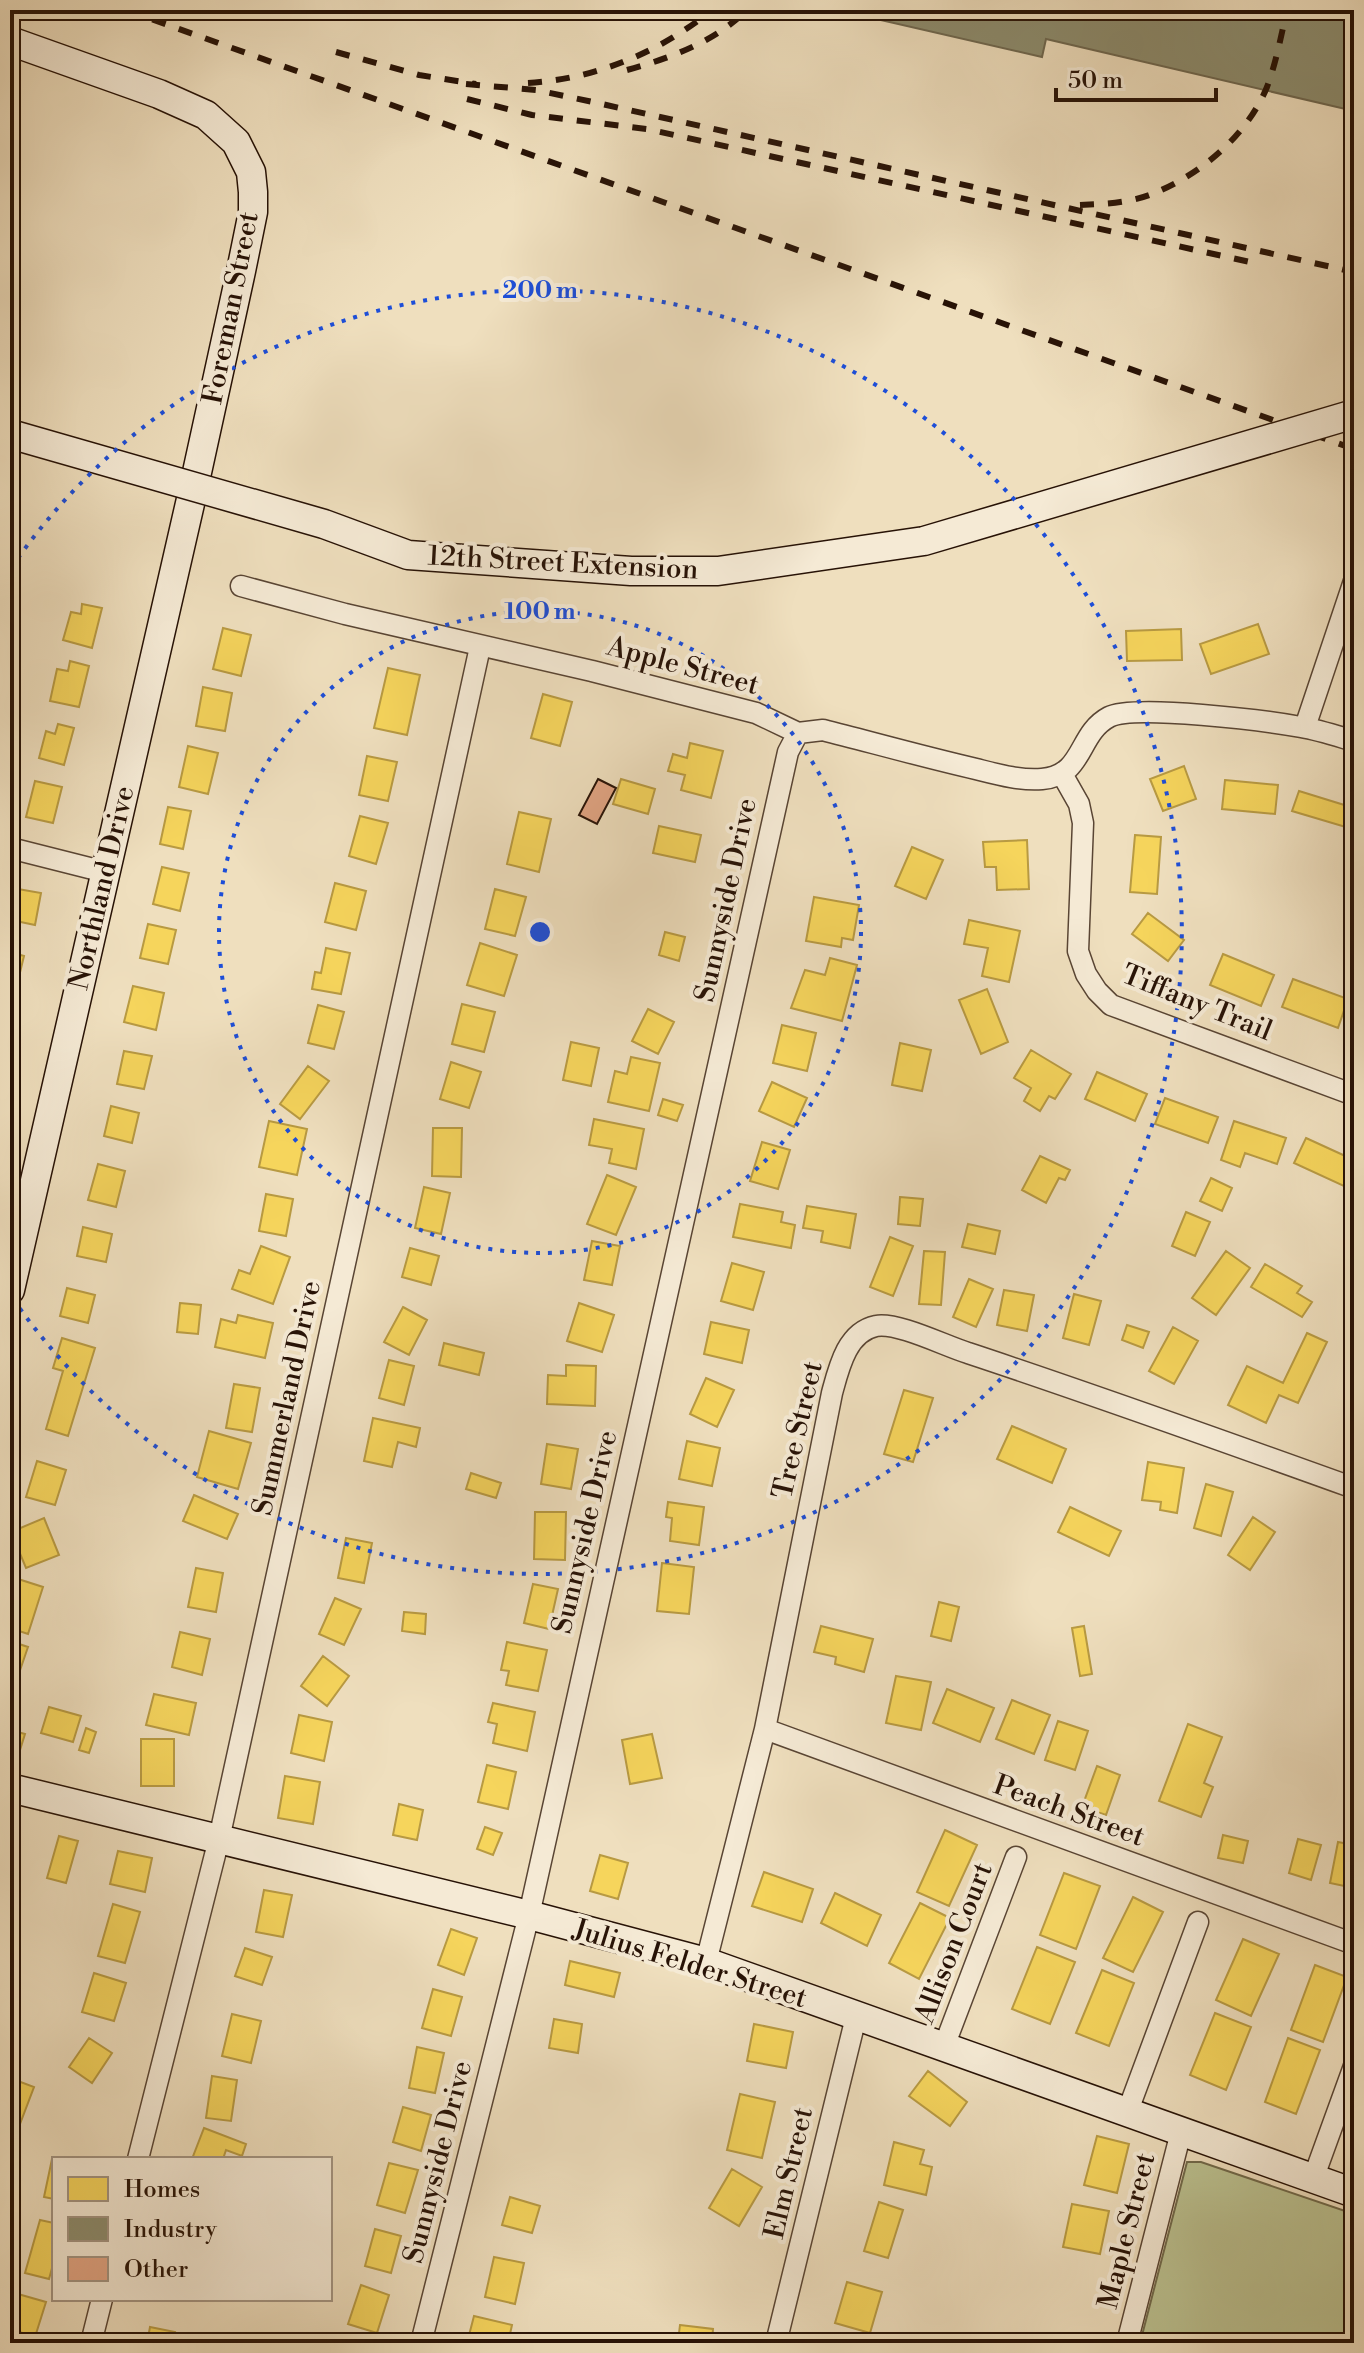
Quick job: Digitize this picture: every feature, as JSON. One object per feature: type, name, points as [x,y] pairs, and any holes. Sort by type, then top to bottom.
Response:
[{"type":"street","name":"Foreman Street","points":[[10,41],[159,94],[206,115],[236,142],[251,172],[253,212],[194,486]]},
{"type":"street","name":"12th Street Extension","points":[[10,434],[324,524],[408,555],[631,571],[718,571],[924,541],[1354,414]]},
{"type":"street","name":"Northland Drive","points":[[10,1290],[194,486]]},
{"type":"street","points":[[1305,727],[1354,581]]},
{"type":"street","name":"Apple Street","points":[[241,586],[756,713],[798,733],[823,730],[999,774],[1041,780],[1062,774]]},
{"type":"street","name":"Summerland Drive","points":[[139,2157],[219,1839],[480,647]]},
{"type":"street","points":[[1062,774],[1077,761],[1095,726],[1112,715],[1172,713],[1305,727],[1354,741]]},
{"type":"street","name":"Sunnyside Drive","points":[[421,2343],[529,1915],[788,752],[798,733]]},
{"type":"street","name":"Tiffany Trail","points":[[1062,774],[1079,804],[1083,823],[1078,951],[1086,974],[1097,991],[1111,1005],[1139,1017],[1354,1095]]},
{"type":"street","points":[[10,848],[105,872]]},
{"type":"street","name":"Tree Street","points":[[706,1962],[765,1729],[832,1393],[844,1355],[859,1332],[877,1326],[897,1326],[934,1342],[1135,1408],[1354,1488]]},
{"type":"street","name":"Peach Street","points":[[765,1729],[1354,1944]]},
{"type":"street","name":"Julius Felder Street","points":[[10,1788],[529,1915],[706,1962],[1354,2193]]},
{"type":"street","name":"Allison Court","points":[[943,2049],[1016,1857]]},
{"type":"street","points":[[1127,2113],[1198,1922]]},
{"type":"street","name":"Elm Street","points":[[776,2343],[856,2017]]},
{"type":"street","points":[[1313,2179],[1354,2066]]},
{"type":"street","name":"Maple Street","points":[[1127,2343],[1181,2132]]},
{"type":"street","points":[[91,2343],[102,2301]]},
{"type":"green space","points":[[1187,2162],[1201,2162],[1354,2214],[1354,2343],[1140,2343]]},
{"type":"building: Homes","points":[[82,604],[102,608],[92,648],[63,640],[71,612],[81,614]]},
{"type":"building: Homes","points":[[1258,624],[1269,654],[1211,674],[1200,644]]},
{"type":"building: Homes","points":[[223,628],[251,635],[241,676],[213,669]]},
{"type":"building: Homes","points":[[1181,629],[1182,660],[1127,661],[1126,631]]},
{"type":"building: Homes","points":[[70,661],[89,666],[79,707],[50,701],[57,669],[68,671]]},
{"type":"building: Homes","points":[[388,668],[420,675],[407,735],[374,728]]},
{"type":"building: Homes","points":[[203,687],[232,693],[225,731],[196,726]]},
{"type":"building: Homes","points":[[543,694],[572,702],[560,746],[531,738]]},
{"type":"building: Homes","points":[[58,724],[74,728],[64,765],[39,758],[46,731],[55,734]]},
{"type":"building: Homes","points":[[690,743],[723,751],[711,798],[681,790],[685,775],[668,771],[673,754],[687,758]]},
{"type":"building: Homes","points":[[188,746],[218,753],[208,794],[179,787]]},
{"type":"building: Homes","points":[[367,756],[397,762],[388,801],[359,795]]},
{"type":"building: Homes","points":[[1184,766],[1196,799],[1163,811],[1150,779]]},
{"type":"building: Homes","points":[[621,779],[655,789],[648,814],[613,804]]},
{"type":"building: Homes","points":[[1225,780],[1278,785],[1275,814],[1222,809]]},
{"type":"building: Homes","points":[[35,781],[62,787],[53,823],[26,817]]},
{"type":"building: Homes","points":[[1299,791],[1354,808],[1349,828],[1292,811]]},
{"type":"building: Homes","points":[[168,807],[191,811],[183,849],[160,844]]},
{"type":"building: Homes","points":[[519,812],[551,819],[539,872],[507,864]]},
{"type":"building: Homes","points":[[360,816],[388,823],[376,864],[349,856]]},
{"type":"building: Homes","points":[[659,826],[701,835],[695,862],[653,853]]},
{"type":"building: Homes","points":[[1135,835],[1161,837],[1157,894],[1130,892]]},
{"type":"building: Homes","points":[[1027,840],[1029,889],[997,890],[996,867],[985,867],[983,842]]},
{"type":"building: Homes","points":[[912,847],[943,860],[926,899],[895,886]]},
{"type":"building: Homes","points":[[162,867],[189,873],[180,911],[153,904]]},
{"type":"building: Homes","points":[[335,883],[366,891],[356,930],[325,922]]},
{"type":"building: Homes","points":[[18,889],[41,893],[35,925],[11,920]]},
{"type":"building: Homes","points":[[495,889],[526,897],[515,936],[485,929]]},
{"type":"building: Homes","points":[[814,897],[859,905],[853,940],[842,938],[841,947],[806,941]]},
{"type":"building: Homes","points":[[1148,913],[1184,940],[1168,961],[1132,934]]},
{"type":"building: Homes","points":[[969,920],[1020,931],[1009,982],[982,976],[988,948],[964,944]]},
{"type":"building: Homes","points":[[148,924],[176,930],[168,964],[140,958]]},
{"type":"building: Homes","points":[[665,932],[685,937],[679,961],[659,955]]},
{"type":"building: Homes","points":[[480,943],[517,955],[504,996],[467,985]]},
{"type":"building: Homes","points":[[326,948],[350,953],[341,994],[312,989],[315,972],[321,973]]},
{"type":"building: Homes","points":[[10,952],[24,956],[15,993],[10,992]]},
{"type":"building: Homes","points":[[1223,954],[1274,975],[1261,1006],[1210,985]]},
{"type":"building: Homes","points":[[830,958],[857,965],[842,1021],[791,1008],[805,970],[825,975]]},
{"type":"building: Homes","points":[[1293,979],[1348,999],[1338,1028],[1282,1007]]},
{"type":"building: Homes","points":[[133,986],[164,993],[156,1030],[124,1022]]},
{"type":"building: Homes","points":[[987,989],[1008,1042],[981,1054],[959,1000]]},
{"type":"building: Homes","points":[[462,1004],[495,1012],[484,1052],[452,1044]]},
{"type":"building: Homes","points":[[318,1005],[344,1012],[334,1049],[308,1043]]},
{"type":"building: Homes","points":[[648,1009],[674,1022],[658,1054],[632,1041]]},
{"type":"building: Homes","points":[[782,1025],[816,1033],[807,1071],[773,1063]]},
{"type":"building: Homes","points":[[571,1042],[599,1048],[591,1086],[563,1080]]},
{"type":"building: Homes","points":[[900,1043],[931,1050],[922,1091],[892,1085]]},
{"type":"building: Homes","points":[[1031,1050],[1071,1074],[1055,1099],[1049,1096],[1040,1111],[1024,1101],[1031,1088],[1014,1078]]},
{"type":"building: Homes","points":[[124,1051],[152,1056],[144,1089],[117,1084]]},
{"type":"building: Homes","points":[[631,1057],[660,1063],[649,1111],[608,1102],[615,1071],[627,1074]]},
{"type":"building: Homes","points":[[451,1062],[481,1072],[469,1108],[440,1099]]},
{"type":"building: Homes","points":[[308,1066],[329,1081],[300,1119],[280,1104]]},
{"type":"building: Homes","points":[[1097,1072],[1147,1094],[1135,1121],[1085,1099]]},
{"type":"building: Homes","points":[[772,1082],[807,1098],[794,1127],[759,1111]]},
{"type":"building: Homes","points":[[1165,1098],[1218,1117],[1208,1143],[1155,1124]]},
{"type":"building: Homes","points":[[663,1099],[683,1105],[677,1121],[658,1115]]},
{"type":"building: Homes","points":[[111,1106],[139,1113],[132,1143],[104,1136]]},
{"type":"building: Homes","points":[[594,1119],[644,1129],[636,1169],[609,1163],[612,1149],[589,1145]]},
{"type":"building: Homes","points":[[269,1121],[307,1129],[297,1175],[259,1167]]},
{"type":"building: Homes","points":[[1234,1121],[1286,1138],[1277,1164],[1245,1153],[1240,1167],[1221,1160]]},
{"type":"building: Homes","points":[[433,1128],[462,1128],[461,1177],[432,1176]]},
{"type":"building: Homes","points":[[1306,1138],[1354,1160],[1354,1169],[1346,1187],[1294,1163]]},
{"type":"building: Homes","points":[[762,1142],[790,1150],[778,1189],[750,1181]]},
{"type":"building: Homes","points":[[1040,1156],[1070,1170],[1065,1180],[1059,1178],[1046,1203],[1022,1190]]},
{"type":"building: Homes","points":[[98,1164],[125,1171],[116,1207],[88,1200]]},
{"type":"building: Homes","points":[[607,1175],[636,1187],[616,1235],[587,1224]]},
{"type":"building: Homes","points":[[1211,1178],[1232,1188],[1222,1211],[1200,1201]]},
{"type":"building: Homes","points":[[424,1187],[450,1193],[441,1234],[415,1228]]},
{"type":"building: Homes","points":[[266,1194],[293,1199],[286,1236],[259,1231]]},
{"type":"building: Homes","points":[[900,1197],[923,1199],[920,1226],[898,1224]]},
{"type":"building: Homes","points":[[740,1204],[783,1212],[781,1222],[795,1225],[791,1248],[733,1237]]},
{"type":"building: Homes","points":[[807,1206],[856,1214],[850,1248],[821,1242],[823,1231],[803,1228]]},
{"type":"building: Homes","points":[[1186,1212],[1210,1222],[1195,1256],[1172,1246]]},
{"type":"building: Homes","points":[[968,1224],[1000,1231],[995,1254],[962,1247]]},
{"type":"building: Homes","points":[[83,1227],[112,1234],[106,1262],[77,1256]]},
{"type":"building: Homes","points":[[890,1237],[913,1246],[893,1296],[870,1287]]},
{"type":"building: Homes","points":[[592,1241],[620,1246],[612,1285],[584,1280]]},
{"type":"building: Homes","points":[[261,1246],[290,1257],[273,1304],[232,1289],[239,1270],[250,1274]]},
{"type":"building: Homes","points":[[410,1248],[439,1256],[431,1285],[402,1277]]},
{"type":"building: Homes","points":[[924,1251],[945,1252],[941,1305],[919,1304]]},
{"type":"building: Homes","points":[[1226,1251],[1250,1268],[1216,1315],[1192,1298]]},
{"type":"building: Homes","points":[[732,1263],[764,1272],[753,1310],[721,1301]]},
{"type":"building: Homes","points":[[1265,1264],[1302,1286],[1297,1293],[1312,1302],[1302,1317],[1251,1287]]},
{"type":"building: Homes","points":[[969,1279],[993,1289],[976,1327],[953,1317]]},
{"type":"building: Homes","points":[[67,1288],[95,1295],[88,1323],[60,1316]]},
{"type":"building: Homes","points":[[1004,1290],[1034,1295],[1027,1331],[997,1325]]},
{"type":"building: Homes","points":[[1074,1294],[1101,1301],[1089,1345],[1063,1338]]},
{"type":"building: Homes","points":[[180,1303],[201,1305],[198,1334],[177,1332]]},
{"type":"building: Homes","points":[[579,1303],[614,1315],[602,1352],[567,1341]]},
{"type":"building: Homes","points":[[403,1307],[427,1320],[409,1355],[384,1342]]},
{"type":"building: Homes","points":[[238,1315],[273,1323],[265,1358],[215,1347],[221,1319],[236,1323]]},
{"type":"building: Homes","points":[[711,1322],[749,1330],[742,1363],[704,1354]]},
{"type":"building: Homes","points":[[1127,1325],[1149,1332],[1143,1348],[1122,1340]]},
{"type":"building: Homes","points":[[1173,1327],[1198,1341],[1174,1384],[1149,1371]]},
{"type":"building: Homes","points":[[1307,1333],[1327,1342],[1298,1403],[1279,1395],[1266,1423],[1228,1405],[1247,1366],[1283,1383]]},
{"type":"building: Homes","points":[[62,1338],[95,1348],[68,1436],[46,1429],[63,1371],[53,1368]]},
{"type":"building: Homes","points":[[444,1343],[484,1353],[479,1375],[439,1365]]},
{"type":"building: Homes","points":[[389,1360],[414,1366],[404,1405],[379,1398]]},
{"type":"building: Homes","points":[[566,1365],[596,1366],[595,1406],[547,1404],[548,1375],[566,1376]]},
{"type":"building: Homes","points":[[706,1378],[734,1390],[717,1427],[690,1414]]},
{"type":"building: Homes","points":[[234,1384],[260,1388],[252,1432],[226,1428]]},
{"type":"building: Homes","points":[[904,1390],[933,1398],[913,1462],[884,1454]]},
{"type":"building: Homes","points":[[373,1418],[420,1428],[416,1447],[398,1442],[392,1467],[364,1461]]},
{"type":"building: Homes","points":[[1012,1426],[1066,1449],[1052,1483],[997,1459]]},
{"type":"building: Homes","points":[[209,1431],[251,1443],[238,1489],[197,1477]]},
{"type":"building: Homes","points":[[687,1441],[720,1448],[712,1486],[679,1479]]},
{"type":"building: Homes","points":[[547,1444],[578,1449],[571,1489],[541,1484]]},
{"type":"building: Homes","points":[[37,1461],[66,1470],[55,1505],[26,1497]]},
{"type":"building: Homes","points":[[1148,1462],[1184,1468],[1177,1513],[1160,1510],[1161,1502],[1142,1500]]},
{"type":"building: Homes","points":[[471,1473],[501,1483],[496,1498],[466,1489]]},
{"type":"building: Homes","points":[[1206,1484],[1233,1492],[1221,1536],[1194,1528]]},
{"type":"building: Homes","points":[[194,1495],[238,1514],[227,1539],[183,1521]]},
{"type":"building: Homes","points":[[668,1502],[704,1507],[699,1545],[670,1541],[672,1518],[666,1517]]},
{"type":"building: Homes","points":[[1070,1507],[1121,1531],[1109,1556],[1058,1532]]},
{"type":"building: Homes","points":[[535,1512],[566,1512],[565,1560],[534,1559]]},
{"type":"building: Homes","points":[[1253,1517],[1275,1532],[1250,1570],[1228,1555]]},
{"type":"building: Homes","points":[[44,1518],[59,1555],[26,1568],[11,1532]]},
{"type":"building: Homes","points":[[346,1538],[372,1543],[364,1583],[338,1578]]},
{"type":"building: Homes","points":[[662,1563],[694,1567],[689,1614],[657,1611]]},
{"type":"building: Homes","points":[[196,1568],[223,1573],[216,1612],[188,1607]]},
{"type":"building: Homes","points":[[15,1578],[43,1587],[28,1634],[10,1628],[10,1591]]},
{"type":"building: Homes","points":[[533,1584],[558,1589],[549,1629],[524,1623]]},
{"type":"building: Homes","points":[[335,1598],[361,1609],[344,1645],[319,1634]]},
{"type":"building: Homes","points":[[939,1602],[959,1607],[951,1641],[931,1636]]},
{"type":"building: Homes","points":[[404,1612],[426,1614],[425,1634],[402,1631]]},
{"type":"building: Homes","points":[[821,1626],[873,1639],[864,1672],[835,1664],[836,1657],[814,1652]]},
{"type":"building: Homes","points":[[1084,1626],[1092,1674],[1080,1676],[1072,1628]]},
{"type":"building: Homes","points":[[180,1632],[210,1639],[202,1675],[172,1667]]},
{"type":"building: Homes","points":[[10,1641],[28,1647],[17,1679],[10,1677]]},
{"type":"building: Homes","points":[[507,1642],[547,1650],[538,1691],[506,1685],[509,1671],[501,1670]]},
{"type":"building: Homes","points":[[323,1656],[349,1676],[327,1706],[301,1686]]},
{"type":"building: Homes","points":[[896,1676],[931,1682],[921,1730],[886,1723]]},
{"type":"building: Homes","points":[[947,1689],[994,1708],[980,1742],[933,1723]]},
{"type":"building: Homes","points":[[154,1694],[196,1703],[189,1735],[146,1725]]},
{"type":"building: Homes","points":[[1012,1700],[1050,1715],[1034,1754],[996,1739]]},
{"type":"building: Homes","points":[[493,1703],[535,1712],[527,1751],[493,1743],[497,1724],[488,1722]]},
{"type":"building: Homes","points":[[49,1707],[81,1716],[73,1742],[41,1733]]},
{"type":"building: Homes","points":[[299,1715],[332,1722],[324,1761],[291,1753]]},
{"type":"building: Homes","points":[[1058,1721],[1088,1731],[1075,1770],[1045,1760]]},
{"type":"building: Homes","points":[[1188,1724],[1222,1737],[1204,1783],[1213,1787],[1201,1817],[1159,1801]]},
{"type":"building: Homes","points":[[86,1728],[96,1732],[89,1753],[79,1750]]},
{"type":"building: Homes","points":[[10,1730],[25,1734],[20,1750],[10,1747]]},
{"type":"building: Homes","points":[[652,1734],[662,1778],[630,1784],[622,1740]]},
{"type":"building: Homes","points":[[141,1739],[174,1739],[174,1786],[141,1786]]},
{"type":"building: Homes","points":[[487,1765],[516,1772],[508,1809],[478,1802]]},
{"type":"building: Homes","points":[[1097,1766],[1120,1775],[1106,1815],[1082,1807]]},
{"type":"building: Homes","points":[[285,1776],[320,1782],[313,1824],[278,1818]]},
{"type":"building: Homes","points":[[399,1804],[423,1810],[417,1840],[393,1835]]},
{"type":"building: Homes","points":[[485,1827],[502,1833],[493,1855],[477,1849]]},
{"type":"building: Homes","points":[[945,1830],[977,1845],[949,1906],[917,1892]]},
{"type":"building: Homes","points":[[1223,1835],[1248,1841],[1243,1863],[1218,1858]]},
{"type":"building: Homes","points":[[59,1836],[78,1841],[66,1883],[47,1878]]},
{"type":"building: Homes","points":[[1298,1839],[1321,1845],[1311,1880],[1289,1873]]},
{"type":"building: Homes","points":[[1338,1842],[1354,1845],[1354,1888],[1330,1883]]},
{"type":"building: Homes","points":[[118,1851],[152,1858],[145,1892],[110,1884]]},
{"type":"building: Homes","points":[[600,1855],[628,1863],[618,1899],[590,1891]]},
{"type":"building: Homes","points":[[764,1872],[813,1889],[802,1922],[752,1906]]},
{"type":"building: Homes","points":[[1064,1873],[1100,1886],[1076,1949],[1040,1935]]},
{"type":"building: Homes","points":[[264,1890],[292,1895],[283,1937],[256,1932]]},
{"type":"building: Homes","points":[[835,1893],[881,1915],[867,1946],[821,1923]]},
{"type":"building: Homes","points":[[1133,1897],[1163,1912],[1133,1972],[1103,1958]]},
{"type":"building: Homes","points":[[920,1903],[950,1918],[919,1979],[889,1963]]},
{"type":"building: Homes","points":[[113,1904],[140,1912],[125,1963],[98,1956]]},
{"type":"building: Homes","points":[[451,1929],[477,1938],[464,1975],[438,1965]]},
{"type":"building: Homes","points":[[1243,1939],[1279,1954],[1251,2016],[1216,2000]]},
{"type":"building: Homes","points":[[1037,1947],[1075,1962],[1050,2024],[1012,2009]]},
{"type":"building: Homes","points":[[245,1948],[272,1957],[262,1985],[235,1976]]},
{"type":"building: Homes","points":[[570,1961],[620,1973],[614,1997],[565,1985]]},
{"type":"building: Homes","points":[[1315,1965],[1347,1977],[1323,2042],[1291,2030]]},
{"type":"building: Homes","points":[[1102,1970],[1134,1983],[1109,2046],[1076,2033]]},
{"type":"building: Homes","points":[[94,1973],[126,1983],[114,2021],[82,2012]]},
{"type":"building: Homes","points":[[433,1989],[462,1997],[451,2036],[422,2028]]},
{"type":"building: Homes","points":[[1215,2013],[1251,2027],[1226,2090],[1190,2075]]},
{"type":"building: Homes","points":[[232,2014],[261,2021],[251,2063],[222,2056]]},
{"type":"building: Homes","points":[[554,2019],[582,2024],[578,2053],[549,2048]]},
{"type":"building: Homes","points":[[754,2024],[793,2032],[786,2068],[747,2061]]},
{"type":"building: Homes","points":[[89,2038],[112,2053],[92,2083],[69,2067]]},
{"type":"building: Homes","points":[[1288,2038],[1320,2050],[1296,2114],[1265,2102]]},
{"type":"building: Homes","points":[[417,2047],[444,2053],[435,2093],[409,2088]]},
{"type":"building: Homes","points":[[928,2071],[967,2102],[950,2126],[909,2096]]},
{"type":"building: Homes","points":[[212,2076],[237,2080],[231,2121],[206,2118]]},
{"type":"building: Homes","points":[[10,2078],[34,2087],[20,2124],[10,2120]]},
{"type":"building: Homes","points":[[740,2094],[775,2102],[762,2158],[727,2150]]},
{"type":"building: Homes","points":[[403,2107],[431,2115],[421,2151],[393,2142]]},
{"type":"building: Homes","points":[[204,2128],[246,2144],[242,2156],[226,2150],[224,2157],[193,2157]]},
{"type":"building: Homes","points":[[1097,2136],[1129,2144],[1117,2193],[1084,2185]]},
{"type":"building: Homes","points":[[894,2142],[924,2150],[920,2164],[932,2167],[926,2195],[884,2185]]},
{"type":"building: Homes","points":[[52,2159],[52,2199],[44,2197]]},
{"type":"building: Homes","points":[[389,2163],[418,2170],[405,2213],[377,2205]]},
{"type":"building: Homes","points":[[732,2169],[762,2187],[739,2226],[709,2208]]},
{"type":"building: Homes","points":[[510,2197],[540,2206],[532,2233],[502,2225]]},
{"type":"building: Homes","points":[[879,2202],[903,2210],[888,2258],[864,2251]]},
{"type":"building: Homes","points":[[1072,2204],[1109,2211],[1100,2254],[1063,2247]]},
{"type":"building: Homes","points":[[40,2220],[52,2223],[52,2268],[49,2279],[25,2273]]},
{"type":"building: Homes","points":[[375,2229],[401,2236],[391,2273],[365,2266]]},
{"type":"building: Homes","points":[[494,2257],[524,2263],[515,2304],[485,2297]]},
{"type":"building: Homes","points":[[847,2282],[882,2292],[870,2333],[835,2323]]},
{"type":"building: Homes","points":[[361,2285],[389,2295],[377,2333],[348,2324]]},
{"type":"building: Homes","points":[[11,2292],[46,2302],[35,2337],[10,2329]]},
{"type":"building: Homes","points":[[474,2316],[512,2325],[508,2343],[467,2343]]},
{"type":"building: Homes","points":[[680,2325],[713,2329],[712,2343],[666,2343],[667,2340],[678,2341]]},
{"type":"building: Homes","points":[[150,2327],[175,2332],[173,2343],[147,2343]]},
{"type":"building: Industry","points":[[874,10],[1354,10],[1354,111],[1046,39],[1042,57],[872,18]]},
{"type":"building: Other","points":[[598,779],[616,788],[597,824],[579,815]]},
{"type":"railway","points":[[126,10],[1354,449]]},
{"type":"railway","points":[[528,83],[578,76],[626,61],[671,39],[712,10]]},
{"type":"railway","points":[[627,70],[691,48],[721,31],[747,10]]},
{"type":"railway","points":[[1080,205],[1125,201],[1152,194],[1187,176],[1220,152],[1247,122],[1267,87],[1287,10]]},
{"type":"railway","points":[[336,52],[419,75],[476,84]]},
{"type":"railway","points":[[466,84],[536,90],[593,102],[1354,272]]},
{"type":"railway","points":[[467,99],[532,115],[647,129],[1250,262]]}]
